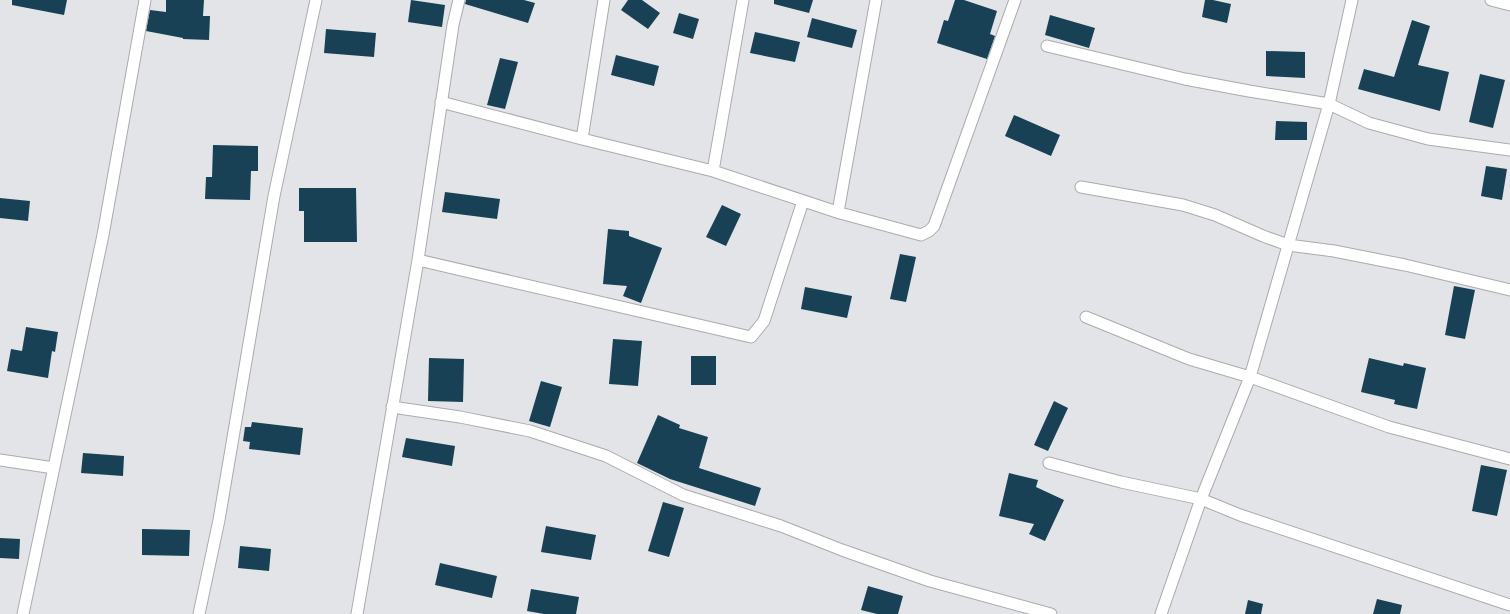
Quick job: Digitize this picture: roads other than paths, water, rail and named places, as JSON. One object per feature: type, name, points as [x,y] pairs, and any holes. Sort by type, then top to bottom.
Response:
[{"type":"street","points":[[23,614],[103,235],[145,0]]},
{"type":"street","points":[[199,614],[219,520],[274,196],[316,0]]},
{"type":"street","points":[[357,614],[418,260],[453,24],[459,0]]},
{"type":"street","points":[[582,139],[604,0]]},
{"type":"street","points":[[714,171],[743,0]]},
{"type":"street","points":[[838,212],[876,0]]},
{"type":"street","points":[[441,102],[582,139],[714,171],[838,212],[921,235],[930,231],[934,226],[1015,0]]},
{"type":"street","points":[[1161,614],[1201,499],[1250,377],[1329,104],[1352,0]]},
{"type":"street","points":[[1491,0],[1510,5]]},
{"type":"street","points":[[1047,46],[1185,79],[1329,104],[1369,123],[1428,139],[1510,150]]},
{"type":"street","points":[[1081,187],[1183,205],[1215,215],[1263,236],[1288,244],[1406,265],[1510,290]]},
{"type":"street","points":[[418,260],[750,337],[764,321],[803,201]]},
{"type":"street","points":[[1086,317],[1189,359],[1250,377],[1389,427],[1510,459]]},
{"type":"street","points":[[392,407],[460,417],[530,431],[606,456],[683,495],[781,526],[842,550],[930,581],[1051,614]]},
{"type":"street","points":[[0,460],[54,468]]},
{"type":"street","points":[[1049,463],[1121,482],[1201,499],[1240,515],[1510,605]]}]
